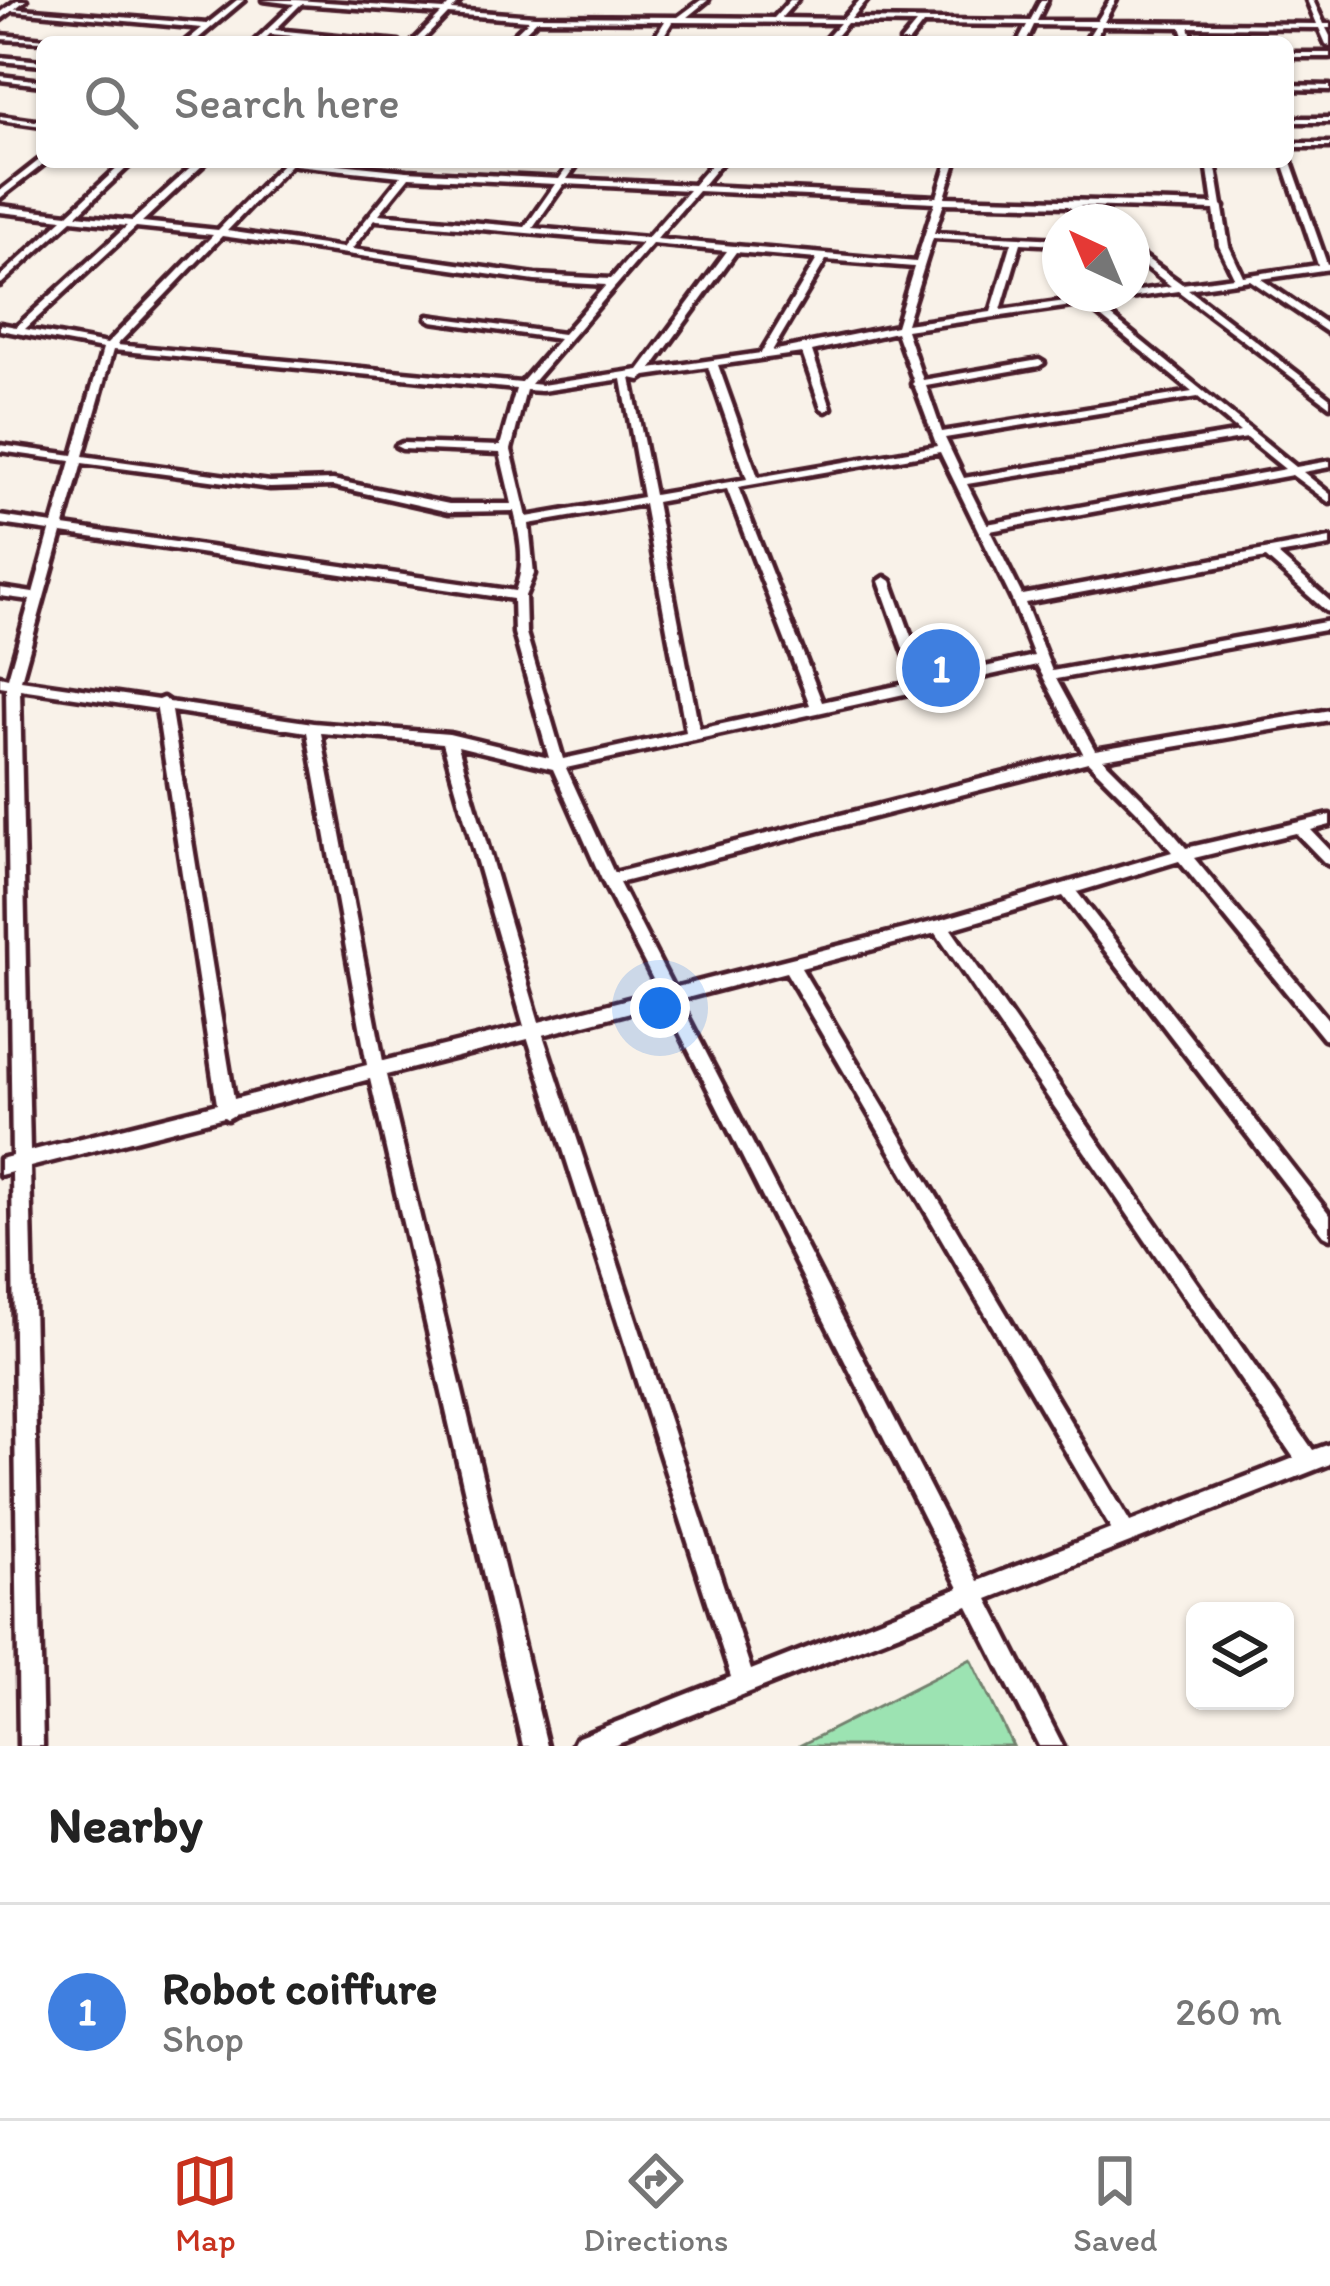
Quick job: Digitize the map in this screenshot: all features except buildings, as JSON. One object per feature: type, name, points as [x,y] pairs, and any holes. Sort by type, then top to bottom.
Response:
[{"type":"main road","points":[[4,8],[22,0]]},
{"type":"street","points":[[196,36],[241,0]]},
{"type":"street","points":[[266,0],[535,18],[1325,26]]},
{"type":"street","points":[[423,36],[458,0]]},
{"type":"street","points":[[621,19],[634,0]]},
{"type":"street","points":[[680,20],[705,0]]},
{"type":"street","points":[[775,21],[794,0]]},
{"type":"street","points":[[831,36],[864,0]]},
{"type":"street","points":[[1025,36],[1044,0]]},
{"type":"street","points":[[1092,36],[1113,0]]},
{"type":"street","points":[[1310,0],[1330,44]]},
{"type":"street","points":[[265,36],[299,3]]},
{"type":"street","points":[[4,8],[208,26]]},
{"type":"street","points":[[516,36],[535,18]]},
{"type":"street","points":[[660,36],[669,20]]},
{"type":"street","points":[[910,36],[921,22]]},
{"type":"street","points":[[973,36],[982,23]]},
{"type":"street","points":[[1184,24],[1188,36]]},
{"type":"street","points":[[270,32],[320,36]]},
{"type":"street","points":[[0,37],[36,40]]},
{"type":"street","points":[[1294,55],[1330,55]]},
{"type":"street","points":[[0,59],[36,62]]},
{"type":"street","points":[[0,78],[36,82]]},
{"type":"street","points":[[1294,87],[1330,88]]},
{"type":"street","points":[[0,118],[36,123]]},
{"type":"street","points":[[0,130],[13,120]]},
{"type":"street","points":[[1294,120],[1330,120]]},
{"type":"street","points":[[1294,145],[1330,145]]},
{"type":"street","points":[[0,195],[36,166]]},
{"type":"street","points":[[0,282],[123,168]]},
{"type":"street","points":[[19,329],[195,168]]},
{"type":"street","points":[[31,1746],[11,1164],[7,682],[109,346],[286,168]]},
{"type":"street","points":[[350,168],[940,200],[1220,207]]},
{"type":"street","points":[[528,229],[571,168]]},
{"type":"street","points":[[714,168],[521,389],[506,450],[524,520],[528,574],[519,596],[520,632],[558,764],[610,880],[1051,1746]]},
{"type":"street","points":[[950,168],[900,328],[941,442],[1018,600],[1048,676],[1091,756],[1182,855],[1330,1034]]},
{"type":"street","points":[[1212,168],[1227,256],[1245,277],[1330,331]]},
{"type":"street","points":[[1150,294],[1326,266],[1289,168]]},
{"type":"street","points":[[346,250],[407,174]]},
{"type":"street","points":[[0,209],[219,233],[535,278],[610,282]]},
{"type":"street","points":[[377,217],[919,266]]},
{"type":"street","points":[[929,235],[1042,241]]},
{"type":"street","points":[[995,315],[1017,240]]},
{"type":"street","points":[[694,737],[633,378],[733,249]]},
{"type":"street","points":[[764,356],[823,257]]},
{"type":"street","points":[[1150,265],[1330,403]]},
{"type":"street","points":[[0,327],[109,346],[521,389],[633,378],[806,350],[900,328],[1042,309]]},
{"type":"street","points":[[1100,312],[1330,500]]},
{"type":"street","points":[[432,318],[562,337]]},
{"type":"street","points":[[806,350],[826,408]]},
{"type":"street","points":[[917,384],[1039,363]]},
{"type":"street","points":[[713,365],[754,481]]},
{"type":"street","points":[[524,520],[754,481],[1200,394]]},
{"type":"street","points":[[959,482],[1249,434]]},
{"type":"street","points":[[402,446],[506,450]]},
{"type":"street","points":[[0,448],[270,485],[345,485],[449,508],[518,507]]},
{"type":"street","points":[[982,529],[1330,464]]},
{"type":"street","points":[[731,485],[817,706]]},
{"type":"street","points":[[0,520],[519,596]]},
{"type":"street","points":[[1018,600],[1330,542]]},
{"type":"street","points":[[1268,553],[1330,608]]},
{"type":"street","points":[[885,581],[922,684]]},
{"type":"street","points":[[0,592],[36,597]]},
{"type":"street","points":[[1048,676],[1330,625]]},
{"type":"street","points":[[7,682],[313,728],[449,739],[558,764],[1042,659]]},
{"type":"street","points":[[163,703],[227,1111]]},
{"type":"street","points":[[610,880],[1091,756],[1330,715]]},
{"type":"street","points":[[313,728],[377,1072],[535,1746]]},
{"type":"street","points":[[449,739],[532,1028],[744,1683]]},
{"type":"street","points":[[11,1164],[940,926],[1069,892],[1182,855],[1330,820]]},
{"type":"street","points":[[1299,827],[1330,859]]},
{"type":"street","points":[[1069,892],[1330,1229]]},
{"type":"street","points":[[584,1746],[1320,1458],[940,926]]},
{"type":"street","points":[[790,964],[1126,1534]]},
{"type":"green space","points":[[971,1659],[1013,1746],[799,1746]]},
{"type":"place","name":"Robot coiffure","points":[[941,668]]}]
